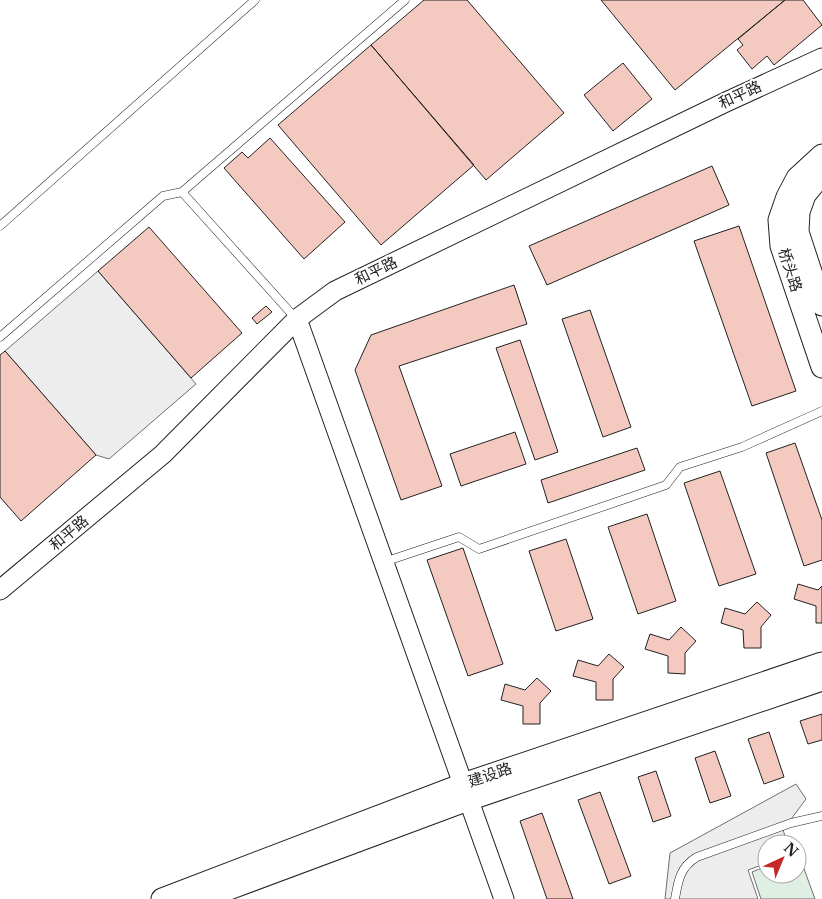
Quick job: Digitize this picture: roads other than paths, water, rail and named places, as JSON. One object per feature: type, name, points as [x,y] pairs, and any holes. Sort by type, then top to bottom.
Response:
[{"type":"main road","name":"桥头路","points":[[822,154],[797,178],[787,197],[779,220],[781,246],[822,367]]},
{"type":"main road","name":"桥头路","points":[[822,174],[805,195],[799,212],[798,232],[822,305]]},
{"type":"main road","name":"建设路","points":[[162,899],[466,792],[822,663]]},
{"type":"main road","name":"建设路","points":[[202,899],[466,792],[822,680]]},
{"type":"street","name":"和平路","points":[[0,590],[163,454],[294,316],[335,291],[708,110],[822,58]]},
{"type":"street","points":[[294,316],[504,899]]},
{"type":"lane","points":[[0,226],[255,0]]},
{"type":"lane","points":[[0,337],[163,196],[182,192],[405,0]]},
{"type":"lane","points":[[182,192],[294,316]]},
{"type":"lane","points":[[384,562],[459,536],[480,549],[629,498],[666,485],[680,467],[742,447],[822,411]]},
{"type":"lane","points":[[675,899],[678,880],[689,861],[791,822],[822,816]]}]
